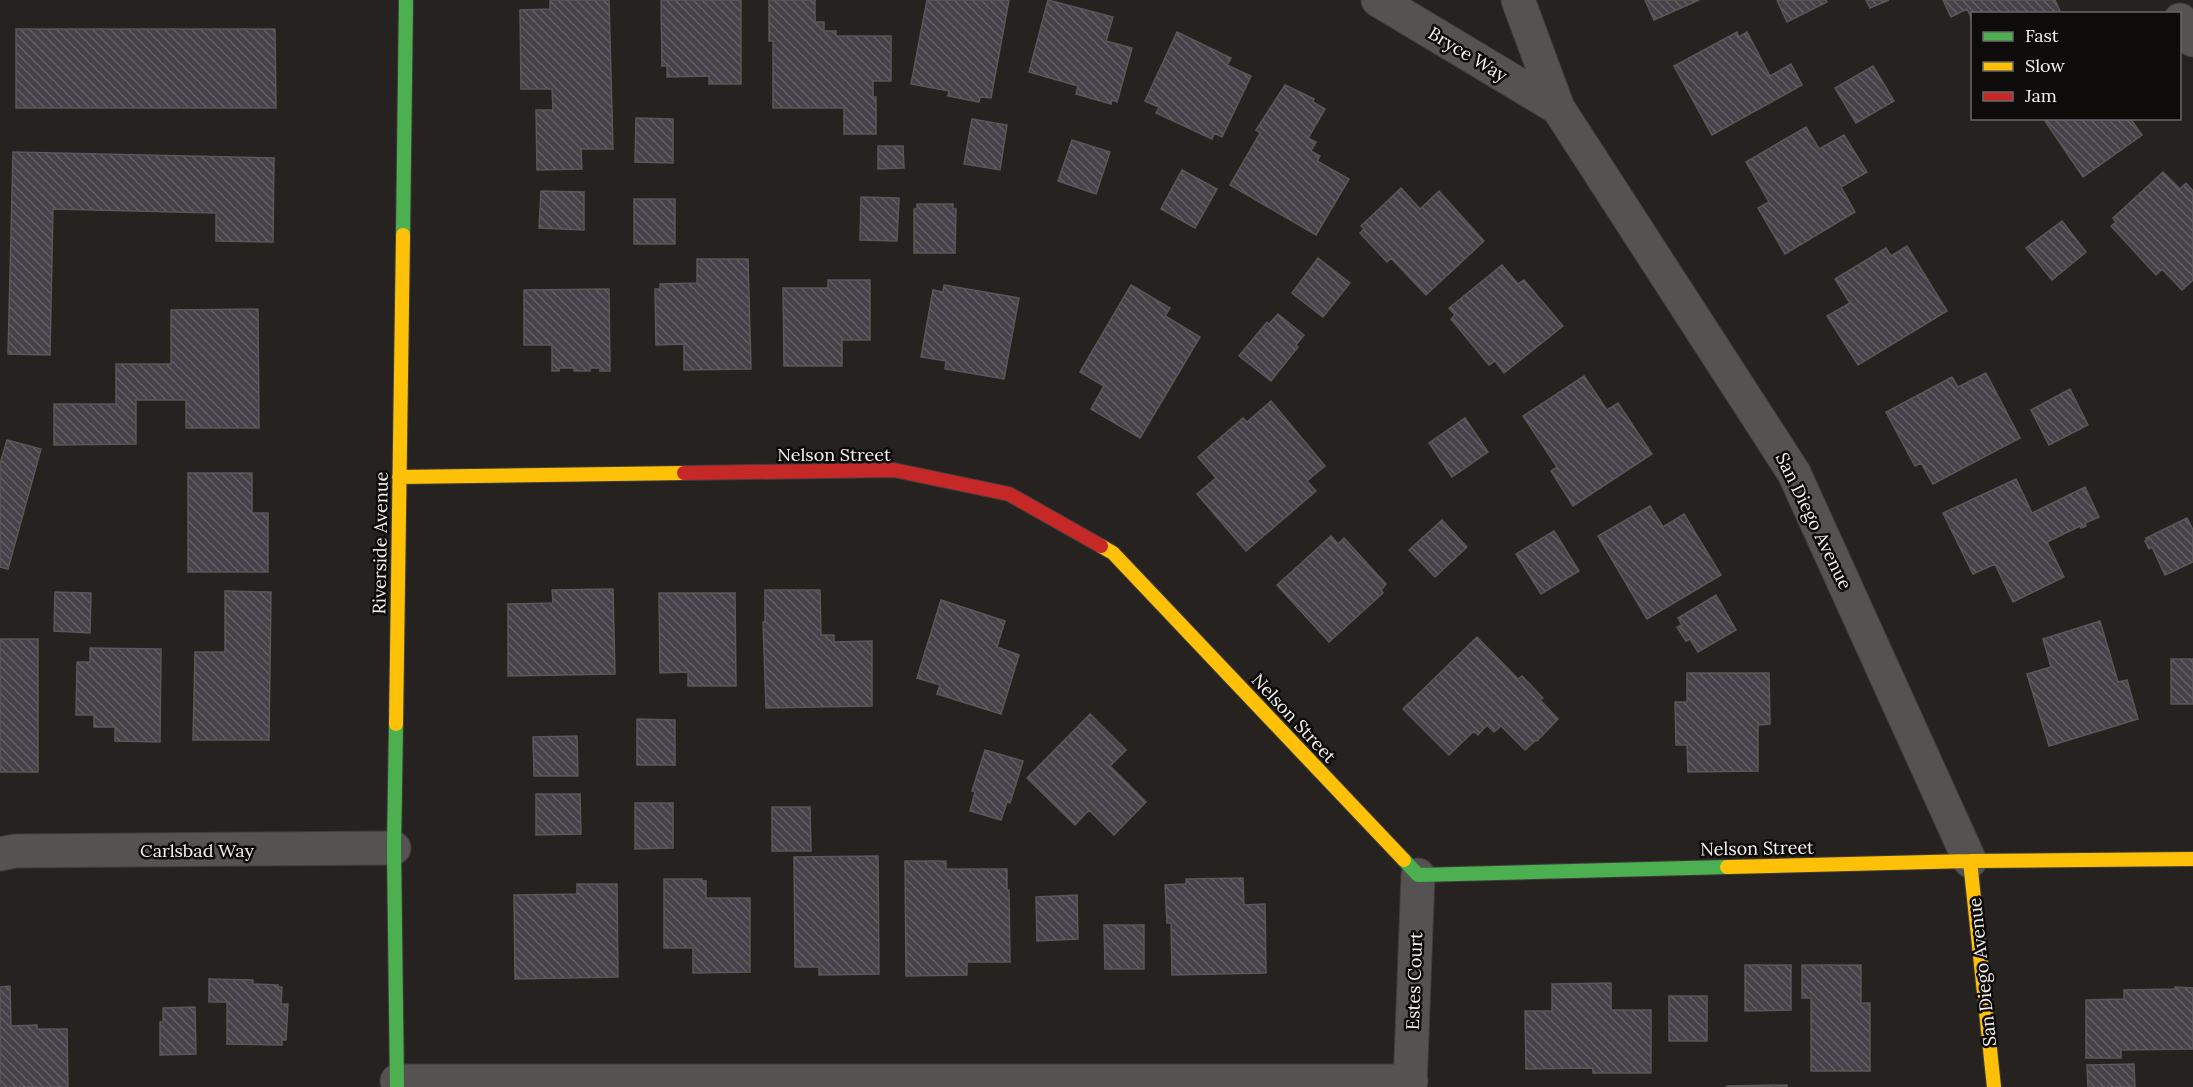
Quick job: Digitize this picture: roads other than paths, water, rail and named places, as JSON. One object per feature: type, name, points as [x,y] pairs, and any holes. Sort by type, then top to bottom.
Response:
[{"type":"street","name":"Riverside Avenue","points":[[397,1084],[394,848],[406,0]]},
{"type":"street","name":"Bryce Way","points":[[1378,0],[1558,108]]},
{"type":"street","name":"San Diego Avenue","points":[[1518,0],[1558,108],[1794,473],[1970,861],[1994,1087]]},
{"type":"street","points":[[2181,22],[2193,40]]},
{"type":"street","name":"Nelson Street","points":[[399,477],[894,470],[1009,495],[1113,553],[1418,875],[1970,861],[2193,859]]},
{"type":"street","name":"Carlsbad Way","points":[[0,854],[15,851],[394,848]]},
{"type":"street","name":"Estes Court","points":[[1411,1084],[1418,875]]},
{"type":"street","points":[[397,1084],[1411,1084]]}]
